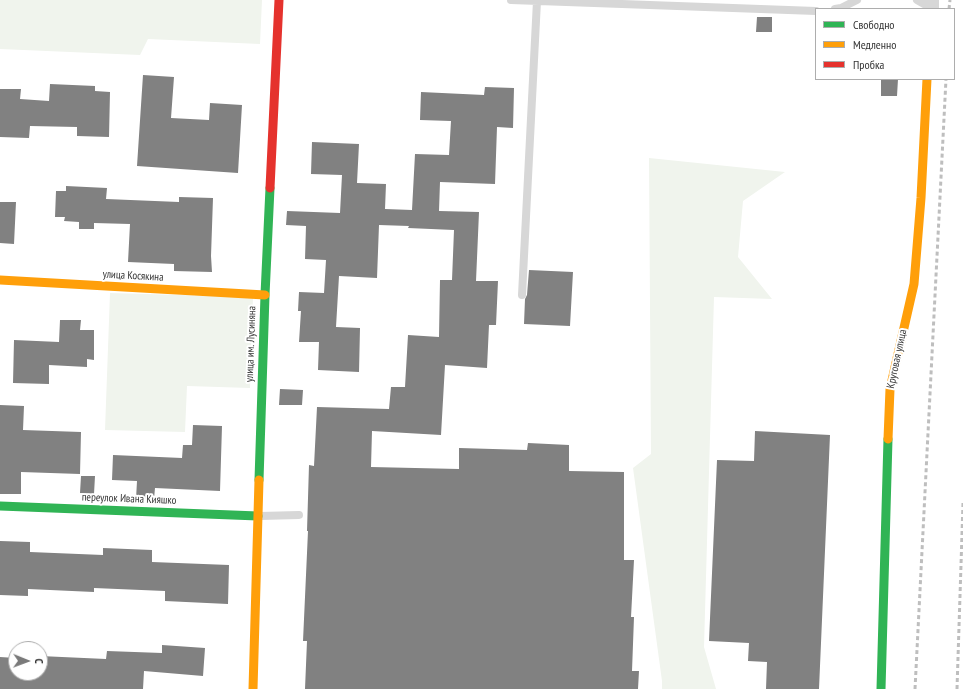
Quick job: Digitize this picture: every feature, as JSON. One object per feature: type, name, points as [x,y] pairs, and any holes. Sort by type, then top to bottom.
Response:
[{"type":"street","name":"улица им. Лусиняна","points":[[253,689],[265,295],[279,0]]},
{"type":"street","name":"Круговая улица","points":[[881,689],[890,389],[914,284],[921,198],[927,80]]},
{"type":"street","name":"улица Косякина","points":[[0,280],[265,295]]},
{"type":"street","name":"переулок Ивана Кияшко","points":[[0,506],[258,516]]},
{"type":"lane","points":[[511,0],[650,3],[815,11]]},
{"type":"lane","points":[[761,9],[762,0]]},
{"type":"lane","points":[[841,8],[857,0]]},
{"type":"lane","points":[[917,0],[931,6]]},
{"type":"lane","points":[[522,295],[537,1]]},
{"type":"lane","points":[[258,516],[299,514]]},
{"type":"shaded area","points":[[0,0],[262,0],[260,44],[148,39],[140,55],[0,49]]},
{"type":"shaded area","points":[[649,158],[785,172],[743,201],[738,257],[772,299],[714,297],[704,647],[716,689],[662,689],[633,468],[651,454]]},
{"type":"shaded area","points":[[110,293],[253,297],[250,388],[187,386],[185,432],[105,430]]},
{"type":"building","points":[[757,17],[772,17],[772,32],[756,32]]},
{"type":"building","points":[[143,75],[174,77],[171,118],[209,120],[210,103],[242,105],[238,173],[137,166]]},
{"type":"building","points":[[881,80],[898,80],[897,96],[881,96]]},
{"type":"building","points":[[50,84],[95,86],[95,91],[110,92],[109,137],[77,136],[77,127],[30,126],[29,138],[0,137],[0,89],[21,89],[20,99],[49,101]]},
{"type":"building","points":[[485,87],[514,88],[513,128],[497,127],[495,184],[440,182],[439,211],[479,212],[476,281],[498,281],[496,325],[489,325],[487,368],[445,365],[441,435],[372,431],[371,467],[459,469],[459,448],[527,450],[528,443],[569,445],[569,471],[624,472],[624,560],[634,560],[631,617],[634,617],[632,671],[639,671],[638,689],[305,689],[307,641],[303,641],[308,531],[309,465],[314,466],[317,407],[389,409],[391,387],[405,387],[408,335],[439,337],[440,280],[452,280],[454,230],[379,225],[377,278],[339,276],[336,327],[360,328],[359,372],[318,370],[319,342],[299,342],[301,311],[298,311],[299,292],[324,293],[326,260],[305,259],[306,226],[286,225],[287,211],[340,213],[342,175],[311,174],[312,142],[359,144],[357,183],[386,184],[385,209],[412,210],[415,154],[449,155],[451,121],[420,120],[421,92],[484,95]]},
{"type":"building","points":[[66,186],[107,188],[106,199],[179,202],[179,197],[213,198],[211,256],[212,272],[174,271],[174,264],[128,262],[130,224],[94,223],[94,229],[79,229],[79,222],[64,221],[65,217],[55,217],[56,191],[66,191]]},
{"type":"building","points":[[0,202],[16,202],[14,244],[0,243]]},
{"type":"building","points":[[529,270],[573,272],[570,326],[524,324],[525,299],[527,295]]},
{"type":"building","points":[[60,320],[81,320],[80,330],[94,330],[94,360],[87,359],[87,367],[49,365],[49,384],[13,383],[14,340],[59,342]]},
{"type":"building","points":[[280,389],[303,390],[302,405],[279,405]]},
{"type":"building","points":[[0,405],[24,406],[23,430],[81,432],[80,474],[21,472],[21,494],[0,494]]},
{"type":"building","points":[[193,425],[222,426],[220,491],[155,488],[154,499],[136,499],[137,481],[112,480],[113,455],[182,458],[183,445],[192,445]]},
{"type":"building","points":[[755,431],[830,435],[819,689],[766,689],[767,662],[748,661],[749,643],[709,641],[717,460],[754,461]]},
{"type":"building","points":[[81,476],[95,476],[94,494],[80,493]]},
{"type":"building","points":[[0,541],[30,542],[30,552],[103,555],[103,548],[152,550],[152,562],[229,565],[228,604],[165,601],[165,591],[94,588],[94,592],[28,589],[28,596],[0,595]]},
{"type":"building","points":[[162,645],[205,648],[203,676],[144,671],[143,689],[0,689],[0,657],[8,658],[8,681],[48,681],[48,656],[106,659],[107,651],[162,653]]},
{"type":"railway","points":[[949,8],[950,0]]},
{"type":"railway","points":[[915,689],[946,80]]},
{"type":"railway","points":[[957,689],[963,503]]},
{"type":"traffic: fast","points":[[259,480],[270,188]]},
{"type":"traffic: fast","points":[[881,689],[888,439]]},
{"type":"traffic: fast","points":[[0,506],[258,516]]},
{"type":"traffic: slow","points":[[888,439],[890,389],[914,284],[921,198],[927,80]]},
{"type":"traffic: slow","points":[[0,280],[265,295]]},
{"type":"traffic: slow","points":[[253,689],[259,480]]},
{"type":"traffic: jam","points":[[270,188],[279,0]]}]
